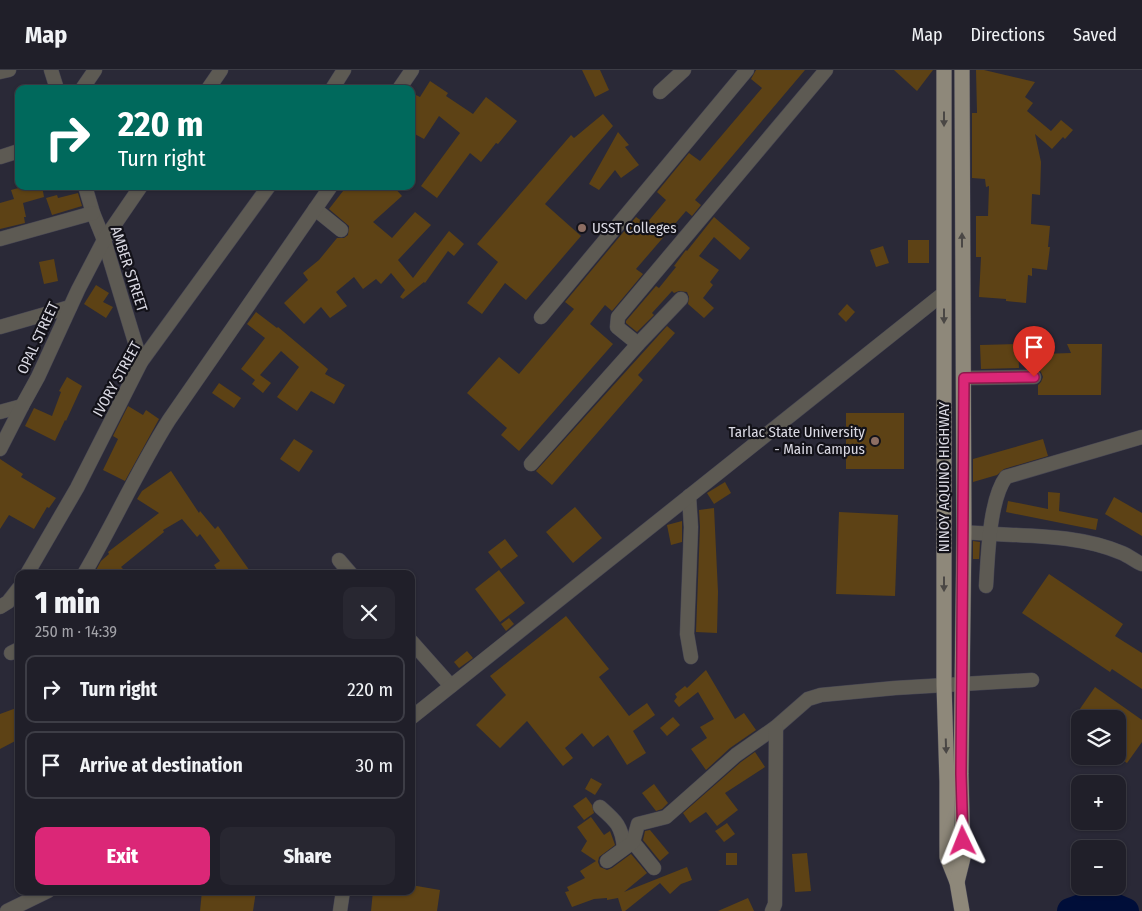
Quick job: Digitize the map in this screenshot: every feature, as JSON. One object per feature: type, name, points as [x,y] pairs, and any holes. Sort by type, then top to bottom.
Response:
[{"type":"main road","name":"NINOY AQUINO HIGHWAY","points":[[944,70],[944,684],[947,782],[946,857],[957,882],[961,907]]},
{"type":"main road","name":"NINOY AQUINO HIGHWAY","points":[[957,882],[963,858],[961,774],[964,532],[962,70]]},
{"type":"main road","points":[[944,264],[962,264]]},
{"type":"main road","points":[[944,362],[964,362]]},
{"type":"street","points":[[0,72],[9,70]]},
{"type":"street","points":[[51,70],[56,85]]},
{"type":"street","points":[[85,85],[95,70]]},
{"type":"street","points":[[211,85],[221,70]]},
{"type":"street","points":[[335,85],[344,70]]},
{"type":"street","points":[[402,85],[412,70]]},
{"type":"street","points":[[660,92],[684,70]]},
{"type":"street","points":[[541,317],[747,70]]},
{"type":"street","points":[[638,344],[617,328],[618,318],[826,70]]},
{"type":"street","points":[[0,157],[15,152]]},
{"type":"street","name":"AMBER STREET","points":[[86,190],[104,240],[141,362]]},
{"type":"street","name":"OPAL STREET","points":[[0,449],[38,377],[70,307],[104,240],[138,190]]},
{"type":"street","name":"IVORY STREET","points":[[29,570],[81,481],[141,362],[266,190]]},
{"type":"street","points":[[86,570],[110,529],[144,460],[168,420],[328,190]]},
{"type":"street","points":[[315,209],[341,230]]},
{"type":"street","points":[[0,239],[93,213]]},
{"type":"street","points":[[415,715],[944,293]]},
{"type":"street","points":[[531,464],[638,344],[681,299]]},
{"type":"street","points":[[0,327],[70,307]]},
{"type":"street","points":[[964,378],[1034,377]]},
{"type":"street","points":[[0,412],[22,406]]},
{"type":"street","points":[[986,586],[989,534],[999,486],[1006,477],[1142,437]]},
{"type":"street","points":[[689,496],[691,526],[688,634],[691,657]]},
{"type":"street","points":[[964,532],[1072,539],[1090,542],[1122,553],[1142,564]]},
{"type":"street","points":[[339,560],[348,570]]},
{"type":"street","points":[[0,607],[8,602],[15,593]]},
{"type":"street","points":[[415,645],[452,686]]},
{"type":"street","points":[[607,861],[629,845],[638,824],[666,817],[736,755],[776,727],[808,699],[821,695],[944,684],[1032,680]]},
{"type":"street","points":[[772,911],[775,904],[776,727]]},
{"type":"street","points":[[600,807],[615,820],[629,845],[654,868]]},
{"type":"street","points":[[7,911],[40,895]]},
{"type":"street","points":[[340,911],[342,895]]},
{"type":"building","points":[[582,70],[600,70],[609,90],[595,97]]},
{"type":"building","points":[[756,70],[805,70],[695,200],[701,205],[692,216],[686,211],[636,269],[643,274],[612,311],[605,305],[590,324],[613,344],[519,451],[501,435],[507,428],[467,393],[499,357],[519,374],[574,309],[565,302],[636,217],[646,224],[666,200],[657,192],[689,153],[700,161],[762,88],[751,79]]},
{"type":"building","points":[[894,70],[933,70],[917,91]]},
{"type":"building","points":[[976,70],[984,70],[1035,82],[1025,97],[1033,103],[1027,111],[1051,131],[1061,120],[1073,130],[1065,139],[1063,137],[1052,149],[1035,134],[1041,162],[1040,195],[1032,194],[1031,224],[1050,226],[1048,247],[1050,247],[1047,270],[1032,268],[1032,276],[1028,275],[1026,303],[979,297],[981,257],[976,257],[976,216],[988,216],[989,186],[986,187],[985,179],[972,178],[972,113],[977,113]]},
{"type":"building","points":[[430,81],[448,93],[446,96],[473,114],[486,97],[517,121],[481,162],[470,153],[437,198],[421,186],[460,133],[439,116],[424,139],[415,134],[415,96],[416,95],[420,97]]},
{"type":"building","points":[[603,114],[613,126],[545,204],[581,236],[526,300],[505,283],[482,314],[467,303],[498,262],[477,244],[571,135],[574,138]]},
{"type":"building","points":[[618,132],[629,145],[625,147],[639,165],[621,178],[615,170],[599,190],[589,184]]},
{"type":"building","points":[[11,190],[43,190],[44,197],[23,203],[26,217],[24,217],[25,223],[0,229],[0,203],[14,199]]},
{"type":"building","points":[[344,190],[397,190],[402,196],[373,222],[392,238],[415,212],[431,225],[398,260],[413,278],[449,231],[464,244],[454,256],[448,251],[425,283],[403,299],[400,297],[405,290],[391,273],[381,284],[376,279],[363,289],[354,277],[336,292],[347,306],[330,318],[321,307],[304,324],[284,303],[308,280],[303,273],[319,260],[337,238],[344,238],[348,235],[349,226],[329,209]]},
{"type":"building","points":[[78,193],[82,206],[52,215],[46,198],[57,195],[58,198]]},
{"type":"building","points":[[714,217],[750,248],[740,260],[714,237],[699,256],[719,270],[710,282],[713,285],[703,298],[714,308],[704,318],[688,304],[689,297],[687,292],[679,291],[674,293],[672,291],[652,313],[654,315],[637,332],[626,321],[656,286],[659,288],[676,267],[674,266],[686,250]]},
{"type":"building","points":[[908,240],[929,240],[929,263],[908,263]]},
{"type":"building","points":[[883,246],[889,263],[876,267],[870,250]]},
{"type":"building","points":[[54,259],[58,281],[44,284],[39,262]]},
{"type":"building","points":[[96,285],[109,293],[103,302],[113,307],[106,318],[84,304]]},
{"type":"building","points":[[847,304],[855,312],[846,322],[838,314]]},
{"type":"building","points":[[256,312],[278,327],[328,369],[325,374],[345,385],[334,404],[311,391],[297,411],[277,397],[299,367],[281,351],[260,375],[271,383],[263,393],[252,384],[255,380],[241,369],[265,338],[247,324]]},
{"type":"building","points":[[667,326],[675,333],[638,375],[643,380],[552,485],[536,471]]},
{"type":"building","points":[[1018,344],[1019,368],[981,369],[980,345]]},
{"type":"building","points":[[1067,344],[1102,344],[1101,395],[1038,395],[1038,385],[1043,377],[1038,369],[1041,368],[1041,354],[1071,353]]},
{"type":"building","points":[[67,377],[82,386],[55,441],[25,426],[34,408],[52,416],[61,392],[59,391]]},
{"type":"building","points":[[219,383],[241,398],[234,408],[212,393]]},
{"type":"building","points":[[128,406],[143,415],[146,410],[159,419],[125,481],[103,470],[118,439],[113,436]]},
{"type":"building","name":"Tarlac State University - Main Campus","points":[[846,413],[904,413],[904,469],[846,469]]},
{"type":"building","points":[[294,439],[313,451],[299,472],[280,459]]},
{"type":"building","points":[[1043,439],[1048,456],[1004,469],[997,475],[973,482],[973,459]]},
{"type":"building","points":[[0,459],[23,474],[21,477],[56,498],[49,508],[47,507],[34,529],[9,515],[0,529]]},
{"type":"building","points":[[171,471],[199,513],[200,511],[215,529],[218,526],[249,570],[217,570],[214,565],[220,561],[200,534],[197,537],[182,519],[163,530],[164,532],[121,567],[124,570],[96,570],[101,561],[109,554],[108,552],[159,513],[137,499],[142,491]]},
{"type":"building","points":[[725,482],[731,493],[714,504],[707,493]]},
{"type":"building","points":[[1048,492],[1060,493],[1059,511],[1098,519],[1096,530],[1006,512],[1008,501],[1048,509]]},
{"type":"building","points":[[1114,497],[1142,513],[1142,536],[1105,514]]},
{"type":"building","points":[[575,507],[602,538],[573,563],[546,532]]},
{"type":"building","points":[[714,508],[718,592],[717,633],[696,632],[699,510]]},
{"type":"building","points":[[839,512],[898,515],[895,596],[836,594]]},
{"type":"building","points":[[682,521],[682,542],[671,545],[667,525]]},
{"type":"building","points":[[505,539],[518,556],[501,569],[488,552]]},
{"type":"building","points":[[973,541],[980,542],[979,559],[973,559]]},
{"type":"building","points":[[499,570],[525,603],[500,622],[475,589]]},
{"type":"building","points":[[1049,574],[1123,624],[1115,636],[1142,653],[1142,689],[1112,669],[1110,672],[1022,613]]},
{"type":"building","points":[[566,616],[609,669],[599,677],[629,716],[647,703],[655,715],[633,731],[646,753],[627,765],[608,735],[593,747],[582,733],[565,748],[573,758],[563,766],[527,721],[500,748],[476,725],[506,695],[490,676]]},
{"type":"building","points":[[509,618],[514,624],[506,631],[501,624]]},
{"type":"building","points":[[467,651],[473,658],[459,668],[454,662]]},
{"type":"building","points":[[706,670],[735,719],[744,713],[756,730],[730,748],[706,770],[691,749],[707,738],[700,727],[714,719],[698,692],[679,707],[674,701],[677,697],[675,694],[685,686],[687,688]]},
{"type":"building","points":[[1095,687],[1142,720],[1142,742],[1127,763],[1126,710],[1079,710]]},
{"type":"building","points":[[15,708],[15,741],[0,749],[0,714]]},
{"type":"building","points":[[673,717],[680,725],[667,736],[660,728]]},
{"type":"building","points":[[755,752],[765,767],[725,793],[738,810],[717,826],[706,812],[690,823],[683,813]]},
{"type":"building","points":[[591,778],[602,784],[595,795],[585,789]]},
{"type":"building","points":[[654,784],[668,803],[662,809],[656,811],[642,793]]},
{"type":"building","points":[[586,797],[592,805],[594,813],[584,820],[573,806]]},
{"type":"building","points":[[591,817],[604,835],[610,831],[615,845],[599,857],[600,867],[607,870],[612,868],[631,854],[647,873],[624,892],[687,867],[692,880],[681,884],[670,894],[660,883],[625,911],[622,911],[618,898],[607,900],[607,898],[594,899],[572,907],[565,892],[569,891],[567,887],[585,878],[580,871],[596,861],[581,851],[587,841],[577,827]]},
{"type":"building","points":[[727,823],[735,834],[724,842],[715,831]]},
{"type":"building","points":[[650,830],[669,853],[660,861],[643,840],[645,831]]},
{"type":"building","points":[[726,853],[737,853],[737,865],[726,865]]},
{"type":"building","points":[[807,853],[811,891],[795,892],[792,854]]},
{"type":"building","points":[[415,886],[440,890],[437,911],[371,911],[373,895],[415,895]]},
{"type":"building","points":[[202,895],[255,895],[253,911],[200,911]]},
{"type":"building","points":[[748,898],[754,911],[718,911]]},
{"type":"waterway","points":[[1070,911],[1100,900],[1126,911]]},
{"type":"place","name":"USST Colleges","points":[[582,228]]},
{"type":"place","name":"Tarlac State University - Main Campus","points":[[875,441]]},
{"type":"route","points":[[963,841],[961,774],[964,378],[1034,377]]}]
